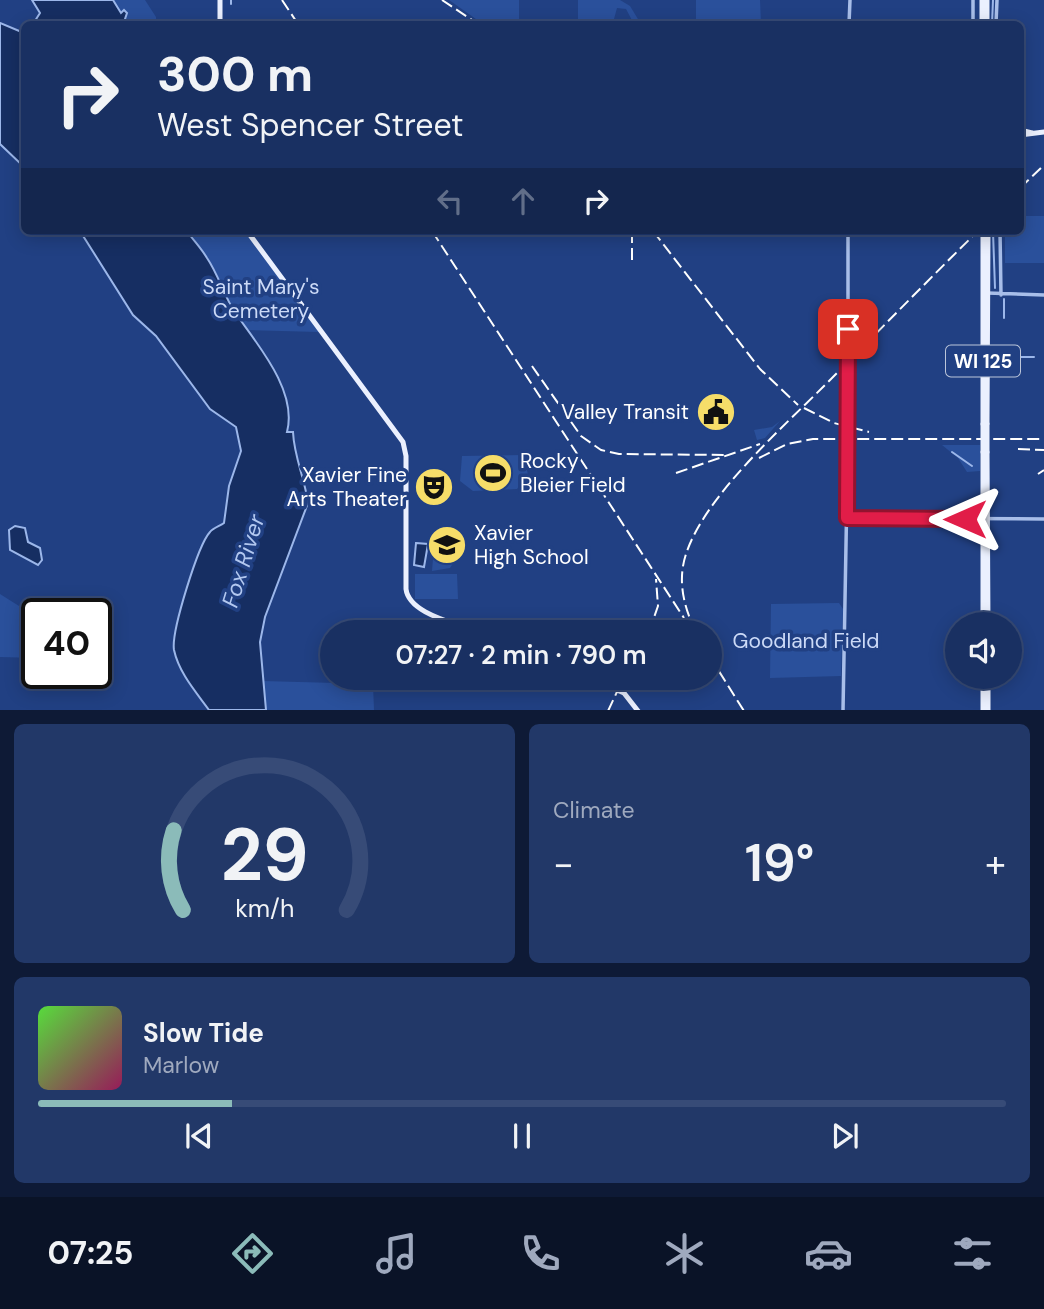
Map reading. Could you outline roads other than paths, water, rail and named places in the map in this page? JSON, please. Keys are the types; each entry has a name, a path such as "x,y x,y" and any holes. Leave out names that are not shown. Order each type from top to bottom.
{"main road":[{"path":"220,0 220,21"},
{"path":"985,0 985,21"},
{"path":"1024,132 1044,132"},
{"path":"250,235 398,433 406,453 408,597 419,608 448,620"},
{"name":"WI 125","path":"985,235 985,612"},
{"name":"WI 125","path":"985,519 988,550 986,612"},
{"path":"983,542 988,550"},
{"path":"985,689 985,710"},
{"path":"617,690 624,693 638,710"}],"street":[{"path":"849,0 849,21"},
{"path":"973,21 974,0"},
{"path":"996,21 997,0"},
{"path":"844,710 848,235"},
{"path":"1000,235 1000,295"},
{"path":"985,295 1044,295"},
{"path":"847,518 1044,519"}],"water":[{"path":"32,0 113,0 121,13 124,10 127,13 127,21 35,21 40,13"},
{"path":"0,23 21,32 21,164 0,144"},
{"name":"Fox River","path":"83,235 190,235 211,264 234,311 263,352 281,384 289,416 287,432 293,432 308,503 265,617 260,642 266,710 209,710 176,658 174,640 181,608 205,540 213,529 224,523 229,486 241,451 236,427 210,409 156,336 133,315"},
{"path":"15,526 25,528 28,542 40,548 42,560 38,565 10,550 9,530"},
{"path":"416,543 428,544 424,567 414,565"}],"waterway":[{"path":"992,21 993,0"},
{"path":"993,235 995,288"},
{"path":"1004,299 1004,318"},
{"path":"1005,357 1034,357"},
{"path":"952,452 972,466"}],"railway":[{"path":"282,0 296,21"},
{"path":"442,0 474,21"},
{"path":"1024,184 1044,165"},
{"path":"435,235 684,618"},
{"path":"632,235 632,263"},
{"path":"656,235 760,369 798,405"},
{"path":"691,620 682,584 683,564 696,532 710,509 766,443 974,235"},
{"path":"532,366 581,436 601,450 619,454 729,455"},
{"path":"804,408 834,423 869,432"},
{"path":"759,458 787,444 813,439 1044,439"},
{"path":"676,473 760,444"},
{"path":"1018,449 1044,450"},
{"path":"1038,474 1044,470"},
{"path":"653,620 658,606 656,579"},
{"path":"722,676 743,710"},
{"path":"608,710 618,690"}],"place":[{"name":"Valley Transit","path":"716,412"},
{"name":"Rocky Bleier Field","path":"493,473"},
{"name":"Xavier Fine Arts Theater","path":"434,487"},
{"name":"Xavier High School","path":"447,545"}],"park label":[{"name":"Saint Mary's Cemetery","path":"261,299"},
{"name":"Goodland Field","path":"806,641"}]}
